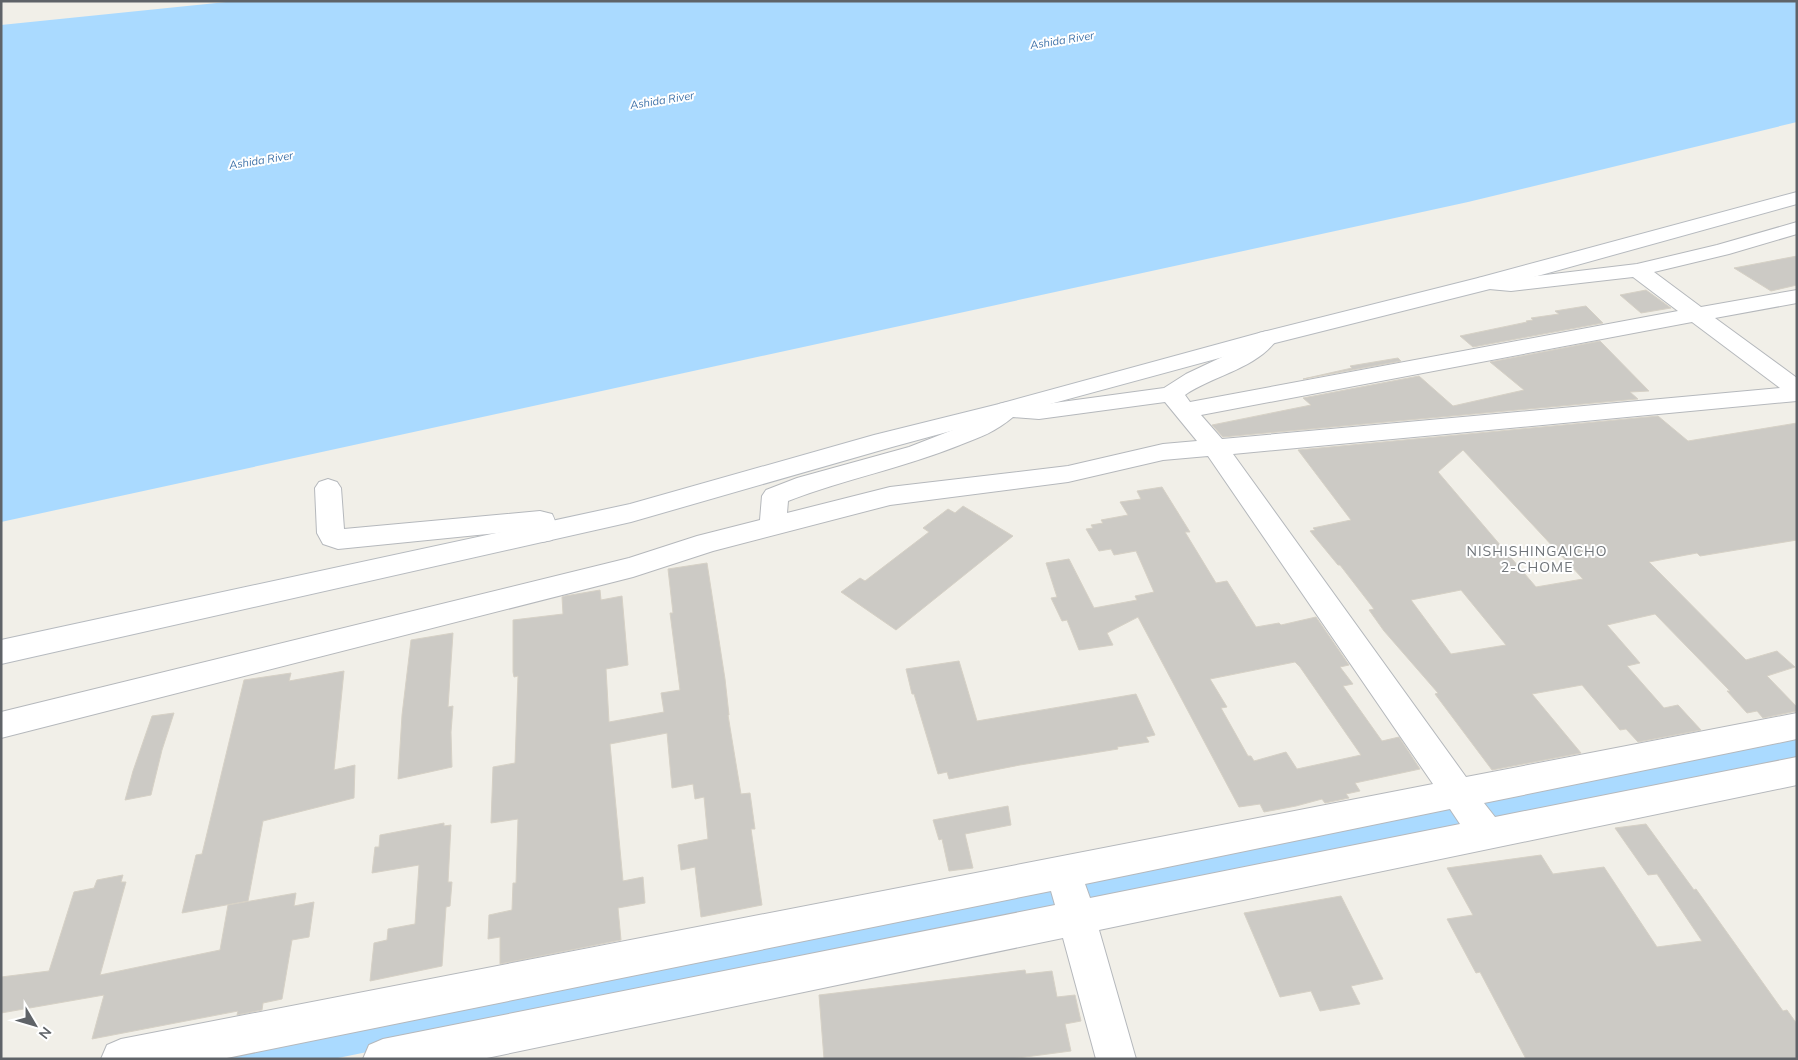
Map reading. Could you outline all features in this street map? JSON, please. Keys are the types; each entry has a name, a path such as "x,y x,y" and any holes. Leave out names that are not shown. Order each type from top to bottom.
{"street":[{"path":"1,652 631,513 882,441 1008,409 1267,338 1486,283 1797,198"},
{"path":"1486,283 1511,285 1637,270 1722,250 1797,228"},
{"path":"1637,270 1797,390"},
{"path":"775,526 773,518 775,496 806,484 918,453 990,424 1008,409 1039,412 1179,402 1697,315 1797,296"},
{"path":"1179,402 1186,383 1258,348 1267,338"},
{"path":"1,725 624,569 707,543 890,496 1068,474 1164,452 1797,394"},
{"path":"1179,402 1216,448 1472,813"},
{"path":"328,488 331,533 333,537 338,539 540,520 542,521 542,534"},
{"path":"383,1059 1070,892 1472,813 1797,726"},
{"path":"121,1059 1070,892 1472,813 1797,771"},
{"path":"1070,892 1116,1059"}],"water":[{"name":"Ashida River","path":"236,1 1797,1 1797,122 1468,202 1,522 1,25"}],"building":[{"path":"1797,256 1797,285 1771,291 1734,268"},
{"path":"1646,290 1671,308 1641,313 1620,295"},
{"path":"1586,306 1603,323 1473,347 1460,336 1527,322 1533,320 1531,318 1559,314 1555,311"},
{"path":"1600,341 1649,391 1630,392 1638,399 1223,437 1212,425 1311,405 1303,398 1419,376 1453,406 1524,390 1490,362"},
{"path":"1398,358 1401,361 1303,379 1352,368 1350,366"},
{"path":"1658,416 1688,441 1797,423 1797,540 1700,556 1697,553 1649,562 1746,660 1777,651 1795,667 1767,676 1797,707 1797,711 1763,718 1757,711 1747,713 1727,691 1730,691 1655,614 1607,625 1640,663 1627,666 1664,708 1678,705 1701,730 1638,742 1626,729 1620,730 1582,685 1532,694 1581,753 1492,770 1435,694 1438,693 1384,631 1369,610 1374,609 1340,565 1310,531 1315,530 1313,528 1351,520 1298,450","holes":["1463,450 1583,579 1536,587 1438,472","1461,590 1506,645 1451,654 1411,600"]},
{"path":"1162,487 1190,532 1185,532 1216,583 1227,581 1256,627 1279,623 1281,625 1316,617 1349,665 1340,667 1353,684 1343,686 1382,741 1399,737 1420,769 1355,783 1360,791 1346,794 1349,798 1325,803 1322,799 1264,812 1260,804 1239,807 1138,617 1107,633 1113,645 1079,650 1067,620 1062,621 1051,598 1057,597 1046,563 1069,559 1094,608 1137,600 1135,596 1154,592 1136,551 1114,555 1111,549 1099,551 1086,529 1093,528 1091,525 1103,523 1101,520 1128,515 1120,502 1141,499 1137,491","holes":["1295,662 1361,755 1297,769 1286,752 1254,761 1251,756 1248,756 1221,708 1227,707 1210,679"]},
{"path":"963,506 1013,536 896,630 841,592 860,578 865,581 929,532 923,528 948,509 955,513"},
{"path":"707,563 741,794 750,793 755,829 751,829 762,905 701,917 695,867 681,870 678,845 708,839 704,797 695,799 693,784 672,788 667,733 610,744 623,881 643,877 645,903 618,908 621,940 500,964 500,937 488,939 489,915 512,910 513,883 516,883 518,819 491,823 493,767 515,763 518,676 514,677 513,672 513,620 563,614 562,597 565,596 600,590 601,600 622,596 628,665 606,669 609,722 664,712 661,693 680,690 670,613 673,613 668,569"},
{"path":"453,633 448,707 453,706 451,732 452,767 398,779 402,715 411,640"},
{"path":"959,661 977,721 1136,694 1155,735 1146,737 1149,742 1117,747 1118,749 949,779 947,772 938,774 914,694 912,694 906,669"},
{"path":"344,671 334,770 355,765 354,798 263,821 248,901 182,913 196,855 202,854 244,680 291,673 289,681"},
{"path":"174,713 162,750 151,795 125,800 152,716"},
{"path":"1008,806 1011,825 965,834 973,868 949,871 942,839 939,840 933,820"},
{"path":"444,823 444,826 451,825 448,882 452,882 450,906 446,907 442,966 370,981 374,943 387,940 388,929 415,924 419,865 372,873 375,847 379,847 380,835"},
{"path":"1646,824 1694,890 1696,889 1783,1011 1787,1010 1797,1024 1797,1059 1526,1059 1480,972 1476,973 1447,919 1473,915 1447,868 1541,855 1553,874 1604,867 1657,947 1702,941 1657,874 1648,875 1615,828"},
{"path":"123,875 121,882 126,882 100,975 220,950 228,905 296,893 294,906 314,902 309,937 292,940 282,999 263,1003 262,1010 237,1015 238,1011 92,1039 104,995 1,1013 1,977 49,971 74,892 94,888 97,880"},
{"path":"1341,896 1383,979 1351,986 1360,1004 1320,1011 1311,991 1280,997 1244,913"},
{"path":"1025,970 1026,974 1052,971 1057,997 1075,995 1081,1021 1065,1024 1071,1051 1010,1059 824,1059 819,995"}],"waterway":[{"path":"232,1059 1797,746"}],"district":[{"name":"NISHISHINGAICHO 2-CHOME","path":"1537,560"}]}
